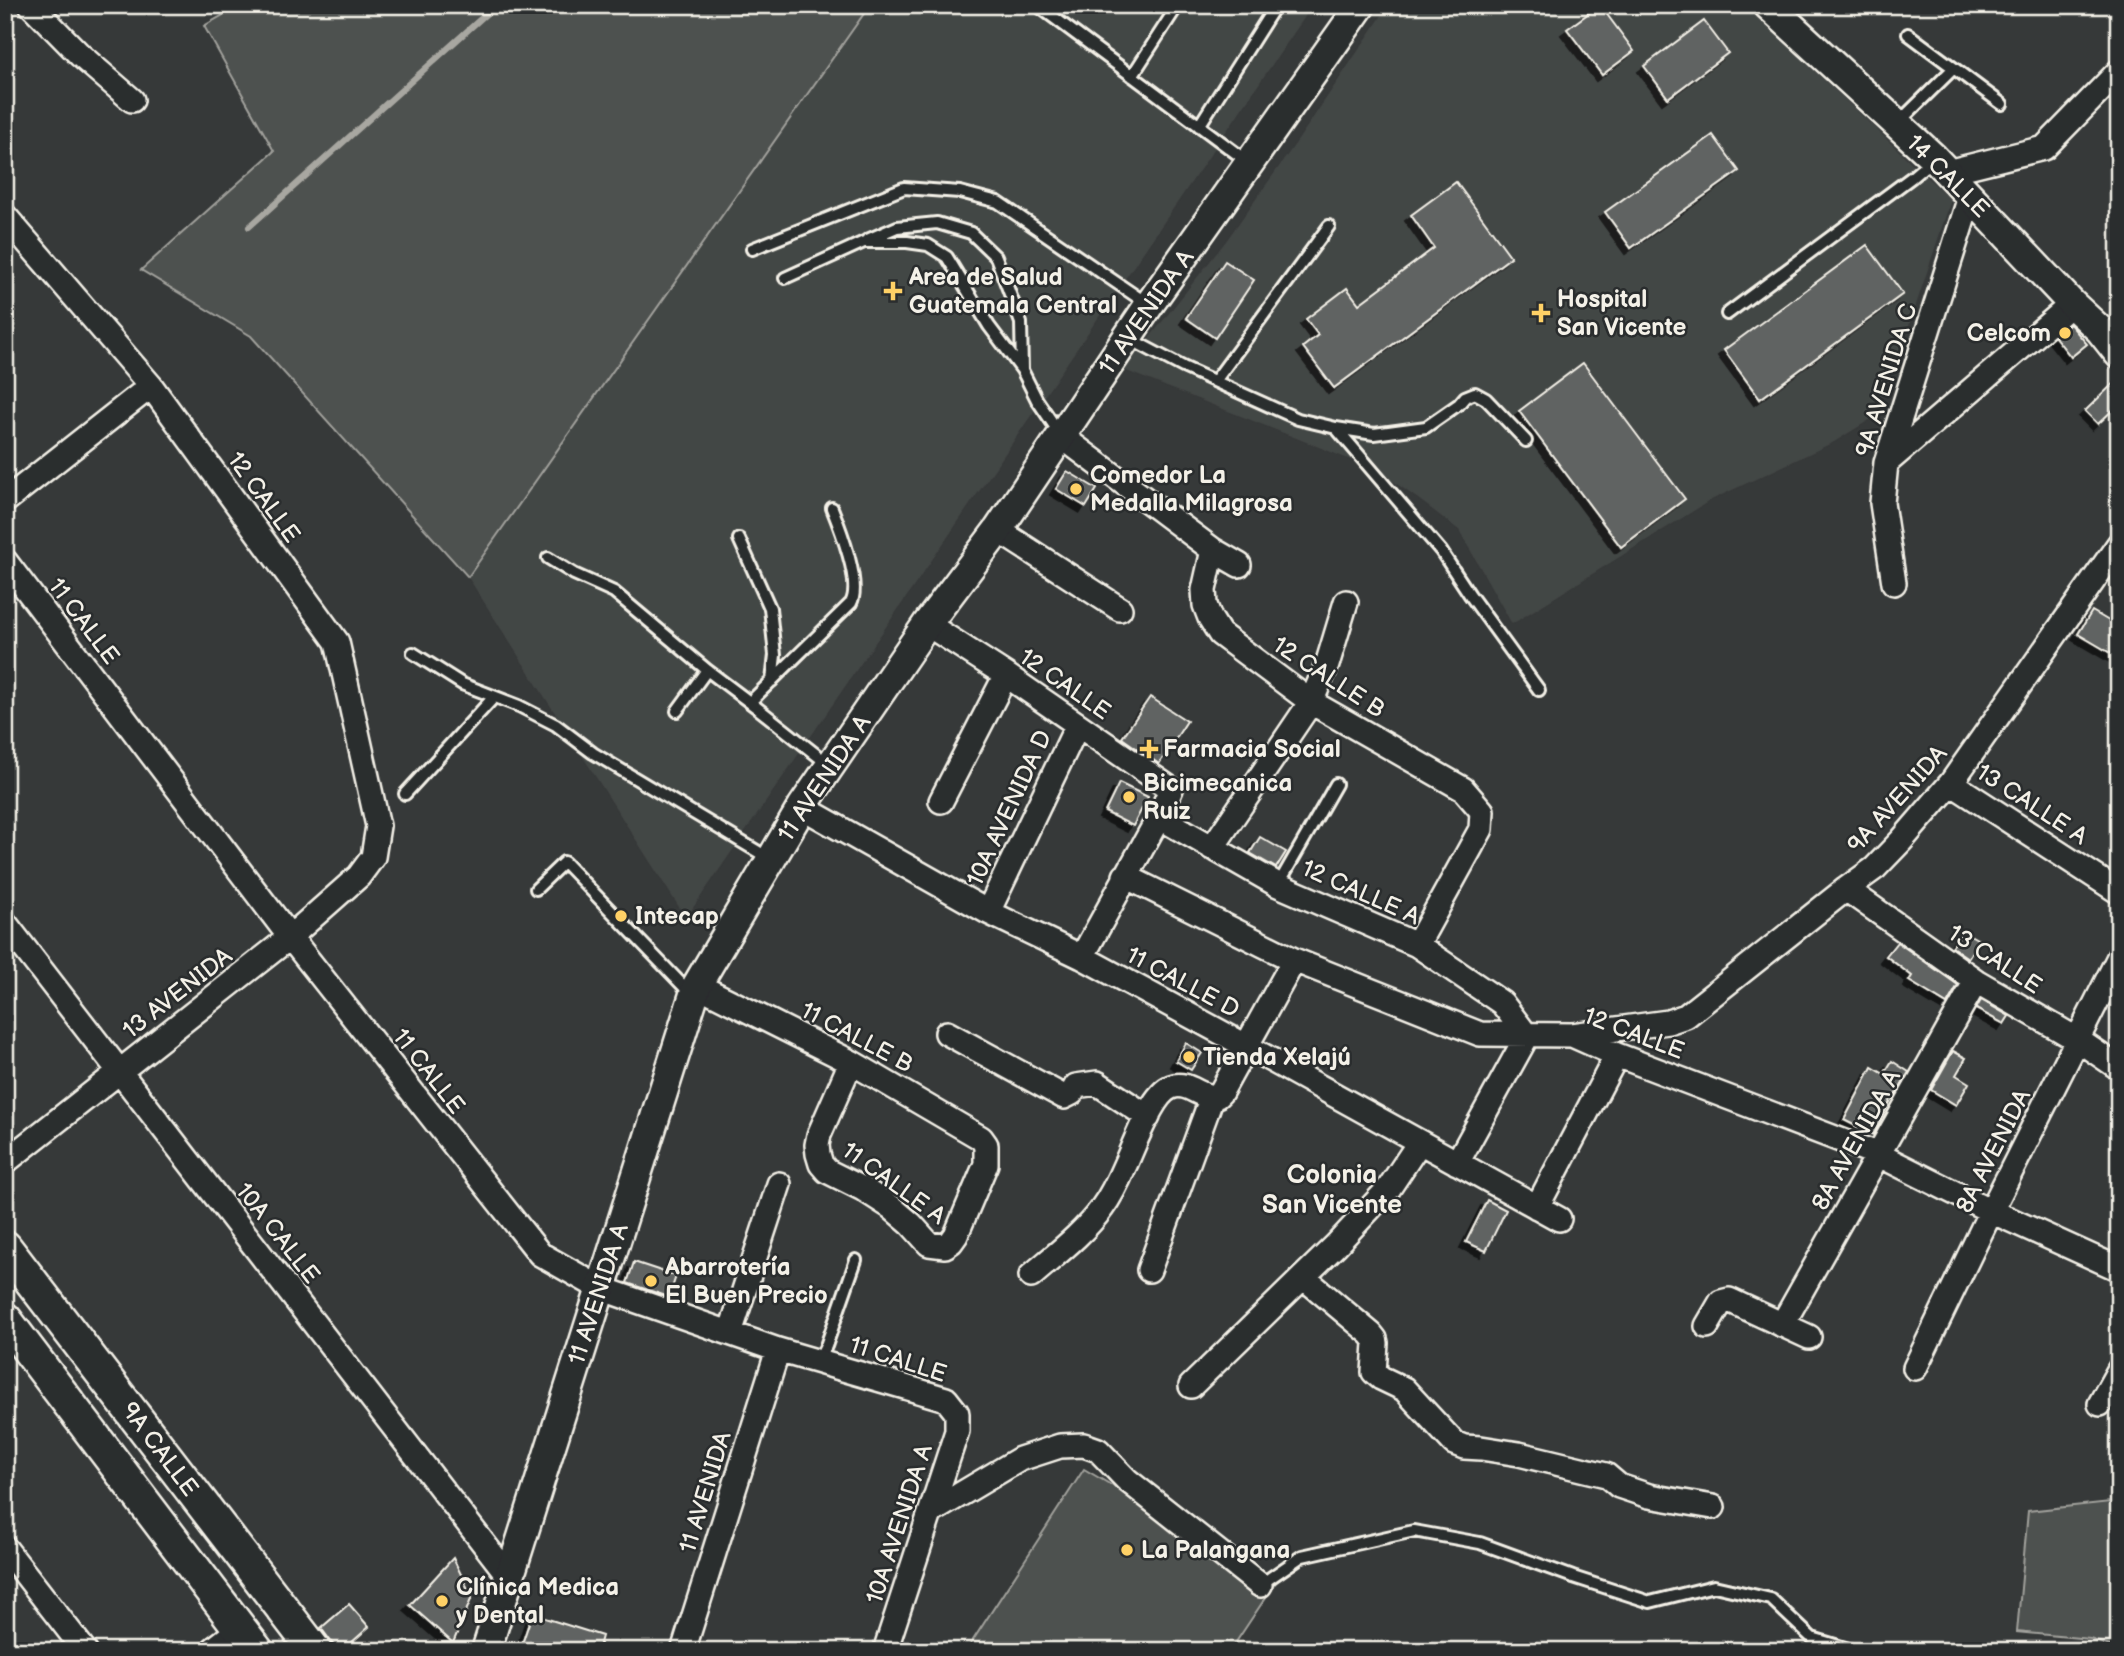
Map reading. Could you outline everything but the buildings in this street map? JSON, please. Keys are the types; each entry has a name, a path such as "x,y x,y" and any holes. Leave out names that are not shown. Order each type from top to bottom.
{"main road":[{"name":"9A CALLE","path":"5,1247 314,1651"},
{"name":"9A CALLE","path":"5,1319 249,1641"}],"street":[{"path":"31,5 80,55 132,100"},
{"name":"11 AVENIDA A","path":"486,1651 695,991 802,807 927,624 998,530 1149,305 1361,5"},
{"name":"14 CALLE","path":"1768,5 1940,165 2100,330 2119,354"},
{"path":"1940,165 2045,149 2119,71"},
{"name":"9A AVENIDA C","path":"1894,583 1882,503 1886,463 1970,197"},
{"name":"12 CALLE","path":"5,216 151,386 337,642 378,826 373,857"},
{"path":"1886,463 2072,304"},
{"path":"5,501 151,386"},
{"path":"1061,436 1213,550 1239,565"},
{"path":"998,530 1120,609"},
{"name":"9A AVENIDA","path":"1572,1035 1668,1022 1686,1016 1875,868 1951,783 2119,544"},
{"name":"12 CALLE B","path":"1213,550 1204,590 1205,606 1220,634 1311,702 1463,789 1482,811 1481,829 1416,945"},
{"name":"11 CALLE","path":"5,561 290,937 540,1254 600,1288 778,1350 946,1399 957,1413"},
{"path":"1212,848 1311,702 1346,602"},
{"name":"12 CALLE","path":"927,624 1171,789 1159,817"},
{"path":"941,801 1006,675"},
{"name":"10A AVENIDA D","path":"988,912 1077,726"},
{"name":"13 CALLE A","path":"1951,783 2119,892"},
{"name":"11 CALLE D","path":"802,807 988,912 1082,957 1559,1219"},
{"path":"1082,957 1159,817"},
{"name":"12 CALLE A","path":"1159,817 1278,885 1416,945 1502,1003 1527,1036"},
{"name":"13 AVENIDA","path":"5,1162 290,937 359,876 373,857"},
{"name":"12 CALLE","path":"1125,876 1294,960 1480,1034 1572,1035 1616,1055 1877,1154 1991,1211 2119,1269"},
{"name":"13 CALLE","path":"1846,889 1976,981 2078,1040 2119,1068"},
{"name":"10A CALLE","path":"5,923 508,1575"},
{"name":"8A AVENIDA","path":"1915,1368 2119,957"},
{"path":"1149,1270 1212,1097 1221,1092 1294,960"},
{"name":"8A AVENIDA A","path":"1782,1325 1976,981"},
{"name":"11 CALLE B","path":"695,991 851,1062 973,1132 985,1145 985,1164 956,1235 945,1246"},
{"path":"947,1033 1064,1097 1072,1093 1076,1086 1097,1083 1148,1116"},
{"path":"1457,1163 1527,1036"},
{"path":"1537,1207 1616,1055"},
{"name":"11 CALLE A","path":"851,1062 819,1135 817,1145 821,1164 827,1171 891,1207 929,1244 945,1246"},
{"path":"1031,1276 1102,1208 1160,1096 1173,1086 1189,1086 1212,1097"},
{"path":"1191,1385 1303,1278 1389,1188 1419,1143"},
{"path":"730,1333 779,1184"},
{"path":"1303,1278 1375,1339 1374,1372 1404,1390 1454,1443 1464,1447 1519,1454 1606,1475 1619,1486 1649,1496 1713,1507"},
{"path":"1707,1326 1721,1302 1729,1300 1809,1337"},
{"name":"11 AVENIDA","path":"683,1651 778,1350"},
{"path":"2100,1404 2119,1370"},
{"name":"10A AVENIDA A","path":"885,1651 957,1431 957,1413"},
{"path":"931,1513 1020,1459 1060,1446 1084,1445 1098,1450 1126,1480 1259,1585"},
{"path":"5,1548 85,1651"},
{"path":"215,1651 249,1641"}],"lane":[{"path":"1037,5 1250,163"},
{"path":"1132,76 1178,5"},
{"path":"1199,126 1272,11"},
{"path":"1908,34 2002,104"},
{"path":"1896,125 1954,68"},
{"path":"1727,314 1912,177 1940,165"},
{"path":"752,249 904,188 960,192 998,202 1149,305"},
{"path":"785,278 897,227 937,223 971,233 996,257 1021,323 1022,370"},
{"path":"1215,381 1329,226"},
{"path":"864,242 928,245 947,257 989,326 1022,370 1037,400 1061,436"},
{"path":"1128,338 1298,419 1336,429 1374,434 1426,427 1465,397 1475,393 1486,399 1526,441"},
{"path":"1336,429 1441,551 1539,690"},
{"path":"750,702 855,598 844,538 832,508"},
{"path":"739,539 770,608 775,655 772,681"},
{"path":"548,558 574,574 614,592 707,670 830,766"},
{"path":"413,653 463,684 519,706 555,725 593,753 770,859"},
{"path":"677,711 707,670"},
{"path":"405,794 494,697"},
{"path":"1278,885 1336,785"},
{"path":"536,889 564,862 695,991"},
{"path":"818,1362 856,1260"},
{"path":"1259,1585 1302,1556 1414,1531 1480,1543 1650,1602 1714,1586 1771,1599 1812,1638 1855,1651"}],"shaded area":[{"path":"241,5 870,5 468,577 251,336 141,270 274,151 204,26"},
{"name":"Area de Salud Guatemala Central","path":"870,5 1313,5 686,918 468,577"},
{"name":"Hospital San Vicente","path":"1389,5 1745,5 1951,200 1894,371 1871,419 1834,442 1711,500 1512,624 1459,530 1380,472 1124,370 1226,241"},
{"name":"La Palangana","path":"1084,1469 1276,1582 1230,1651 966,1651"},
{"path":"2119,1501 2119,1649 2090,1639 2017,1632 2028,1511"}],"waterway":[{"path":"249,227 496,5"}],"place":[{"name":"Area de Salud Guatemala Central","path":"893,291"},
{"name":"Hospital San Vicente","path":"1541,313"},
{"name":"Celcom","path":"2065,333"},
{"name":"Comedor La Medalla Milagrosa","path":"1076,489"},
{"name":"Farmacia Social","path":"1149,749"},
{"name":"Bicimecanica Ruiz","path":"1129,797"},
{"name":"Intecap","path":"621,916"},
{"name":"Tienda Xelajú","path":"1189,1057"},
{"name":"Abarrotería El Buen Precio","path":"651,1281"},
{"name":"La Palangana","path":"1127,1550"},
{"name":"Clínica Medica y Dental","path":"442,1601"}],"district":[{"name":"Colonia San Vicente","path":"1332,1189"}]}
